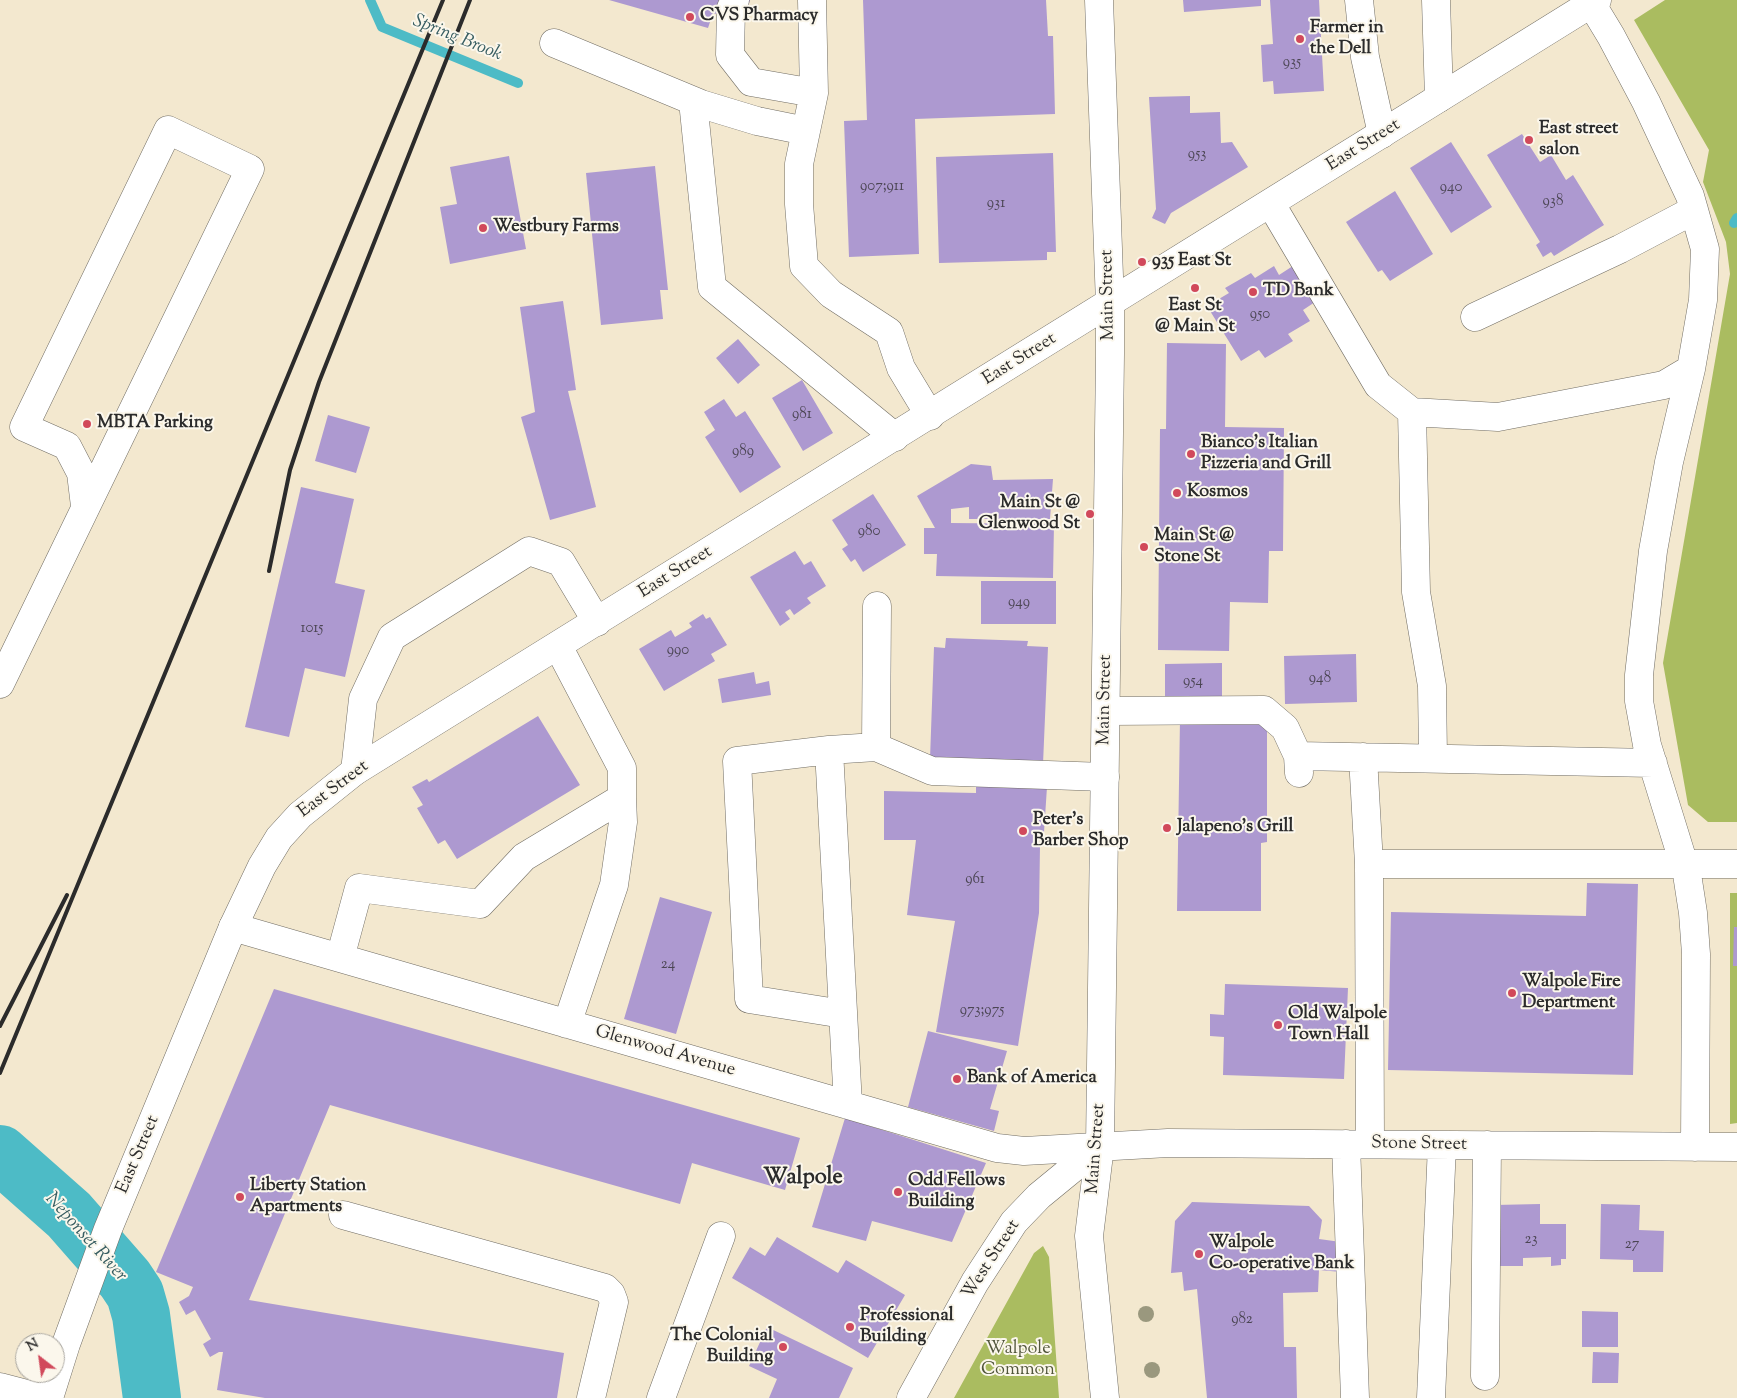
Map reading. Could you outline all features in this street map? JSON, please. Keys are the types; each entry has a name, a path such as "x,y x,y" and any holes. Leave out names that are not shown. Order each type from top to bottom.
{"main road":[{"path":"735,0 731,8 730,55 751,82 814,92"},
{"path":"812,0 814,92 800,164 799,204 804,266 831,294 889,332 901,368 930,416"},
{"name":"Main Street","path":"1099,0 1110,304 1100,1146 1089,1236 1105,1398"},
{"path":"1359,0 1365,57 1382,134"},
{"path":"1436,0 1439,98"},
{"path":"1594,2 1646,102 1690,196 1705,249 1703,300 1691,369 1669,462 1653,551 1642,642 1639,701 1652,763 1684,863 1692,904 1696,954 1695,1147"},
{"name":"East Street","path":"49,1398 108,1229 233,927 262,866 279,838 300,815 355,772 1594,2"},
{"path":"554,43 693,101 757,121 806,131"},
{"path":"693,101 712,287 894,437"},
{"path":"0,684 250,169 168,130 24,426 67,446 81,473 85,506"},
{"path":"1271,204 1378,385 1412,412 1498,416 1664,385 1691,369"},
{"path":"1475,317 1620,249 1694,210"},
{"path":"1412,412 1416,592 1432,686 1433,757"},
{"path":"355,772 363,699 392,637 529,551 561,562 597,622"},
{"path":"876,747 877,606"},
{"path":"558,646 622,768 623,822 614,885 567,1024"},
{"path":"1106,711 1264,710 1285,728 1299,765 1363,757 1652,763"},
{"path":"843,1014 749,999 738,761 829,750 876,747 932,771 1104,777"},
{"path":"829,750 848,1105"},
{"path":"1355,1398 1358,1144 1368,864 1363,757"},
{"path":"340,958 359,888 480,904 524,857 622,798"},
{"path":"1368,864 1737,864"},
{"name":"Glenwood Avenue","path":"233,927 997,1148 1024,1152 1100,1146"},
{"name":"Stone Street","path":"1100,1146 1168,1143 1737,1148"},
{"path":"1431,1398 1442,1145"},
{"path":"1485,1376 1488,1145"},
{"name":"West Street","path":"912,1398 975,1282 1014,1222 1039,1196 1100,1146"},
{"path":"343,1216 605,1288 611,1294 614,1302 591,1398"},
{"path":"661,1398 721,1236"},
{"path":"0,1387 42,1398"}],"green space":[{"path":"1665,0 1737,0 1737,822 1708,822 1688,805 1663,663 1730,274 1726,242 1703,182 1709,150 1634,20"},
{"path":"1730,893 1737,893 1737,1123 1730,1124"},
{"name":"Walpole Common","path":"1043,1246 1049,1257 1059,1398 954,1398 1034,1253"}],"building":[{"name":"CVS Pharmacy","path":"609,0 750,0 744,22 713,13 708,28"},
{"path":"863,0 1046,0 1048,36 1053,36 1055,114 915,119 919,254 849,257 844,121 867,120"},
{"path":"1183,0 1261,0 1261,6 1184,12"},
{"path":"1270,0 1319,0 1324,91 1274,94 1273,81 1263,82 1261,45 1273,44"},
{"path":"1190,96 1190,113 1220,112 1221,143 1232,142 1248,167 1171,213 1165,224 1152,218 1156,209 1149,97"},
{"path":"1522,134 1540,162 1551,155 1566,180 1573,175 1604,225 1554,256 1551,252 1543,257 1536,245 1540,242 1487,155"},
{"path":"1451,142 1492,207 1451,233 1410,168"},
{"path":"1053,153 1056,252 1047,252 1047,260 939,263 936,157"},
{"name":"Westbury Farms","path":"509,156 526,249 450,264 440,207 457,204 450,167"},
{"path":"655,166 668,290 660,290 663,319 601,325 586,173"},
{"path":"1395,191 1433,254 1390,281 1382,270 1378,272 1346,222"},
{"path":"1299,262 1321,298 1303,310 1310,321 1288,334 1293,341 1265,358 1259,350 1241,361 1207,306 1229,293 1225,288 1251,273 1255,278 1274,266 1279,275"},
{"path":"563,301 576,390 568,391 596,507 550,520 521,417 535,412 520,307"},
{"path":"738,339 760,365 738,384 716,358"},
{"path":"1167,343 1226,344 1225,427 1284,428 1283,551 1269,551 1268,603 1230,602 1229,651 1158,650 1160,429 1166,429"},
{"path":"802,380 833,433 803,451 772,398"},
{"path":"724,399 736,417 745,411 781,467 740,493 705,437 715,430 704,412"},
{"path":"328,415 370,427 356,473 315,461"},
{"path":"971,464 991,466 993,480 1053,479 1050,519 969,519 969,507 951,509 951,523 1054,524 1053,578 936,576 937,554 924,554 924,528 935,528 917,496"},
{"path":"301,487 354,499 335,583 365,590 345,677 305,668 289,737 245,727"},
{"path":"873,494 906,545 863,572 855,559 851,562 842,549 848,545 832,520"},
{"path":"795,551 804,565 811,561 826,586 807,598 811,603 794,615 790,609 785,612 790,619 780,626 750,577"},
{"path":"981,581 1056,581 1056,624 981,624"},
{"path":"703,614 706,619 710,617 727,645 711,654 715,661 664,691 639,649 671,630 675,637 692,627 689,623"},
{"path":"946,638 1028,641 1027,646 1048,647 1043,764 930,759 934,647 945,648"},
{"path":"1356,654 1357,702 1285,704 1284,656"},
{"path":"1222,663 1222,700 1165,700 1165,664"},
{"path":"754,672 756,684 769,681 771,695 722,703 718,679"},
{"path":"538,716 580,785 457,859 445,840 438,844 417,808 423,805 412,787 427,779 429,782"},
{"path":"1180,719 1267,720 1267,842 1261,843 1261,911 1177,911"},
{"path":"976,784 1047,787 1044,832 1034,832 1033,846 1040,846 1039,913 1018,1046 936,1032 955,921 907,915 916,840 884,840 884,791 976,793"},
{"name":"Walpole Fire Department","path":"1587,883 1638,884 1633,1075 1388,1070 1391,912 1586,916"},
{"path":"660,897 712,912 676,1034 624,1019"},
{"path":"1734,927 1737,927 1737,966 1733,966"},
{"name":"Old Walpole Town Hall","path":"1225,984 1348,988 1344,1079 1223,1075 1224,1037 1210,1036 1210,1014 1224,1015"},
{"name":"Liberty Station Apartments","path":"274,989 800,1138 785,1190 692,1163 680,1204 330,1105 249,1300 564,1353 557,1398 265,1398 217,1390 223,1352 210,1357 203,1344 211,1339 195,1310 186,1315 179,1302 189,1296 193,1287 156,1272"},
{"name":"Bank of America","path":"928,1031 1007,1051 990,1109 999,1111 994,1131 908,1107"},
{"name":"Odd Fellows Building","path":"845,1118 986,1163 952,1242 872,1221 866,1241 812,1227"},
{"path":"1192,1202 1309,1206 1322,1220 1319,1239 1341,1242 1341,1272 1319,1270 1318,1292 1283,1293 1284,1347 1296,1347 1297,1398 1207,1398 1197,1289 1184,1291 1182,1272 1171,1273 1175,1221"},
{"path":"1540,1204 1540,1224 1566,1224 1566,1259 1561,1259 1561,1265 1551,1266 1551,1257 1523,1258 1523,1266 1500,1266 1500,1256 1495,1256 1495,1205"},
{"path":"1601,1204 1640,1205 1639,1230 1664,1231 1663,1272 1633,1272 1633,1260 1600,1259"},
{"name":"Professional Building","path":"777,1237 838,1273 846,1260 905,1295 868,1358 732,1278 750,1247 765,1256"},
{"path":"1582,1311 1618,1312 1618,1347 1582,1347"},
{"name":"The Colonial Building","path":"767,1327 853,1368 839,1398 769,1398 777,1379 749,1366"},
{"path":"1593,1352 1619,1353 1618,1383 1592,1383"}],"waterway":[{"name":"Spring Brook","path":"370,0 382,27 518,83"},
{"name":"Spring Brook","path":"1734,223 1737,218"},
{"name":"Neponset River","path":"0,1154 69,1215 125,1279 135,1294 141,1315 152,1398"}],"railway":[{"path":"0,1073 443,0"},
{"path":"269,571 290,470 319,382 470,0"},
{"path":"0,1026 67,895"}],"place":[{"name":"CVS Pharmacy","path":"690,17"},
{"name":"Farmer in the Dell","path":"1300,39"},
{"name":"East street salon","path":"1529,140"},
{"name":"Westbury Farms","path":"483,228"},
{"name":"935 East St","path":"1142,262"},
{"name":"East St @ Main St","path":"1195,288"},
{"name":"TD Bank","path":"1253,292"},
{"name":"MBTA Parking","path":"87,424"},
{"name":"Bianco's Italian Pizzeria and Grill","path":"1191,454"},
{"name":"Kosmos","path":"1177,493"},
{"name":"Main St @ Glenwood St","path":"1090,514"},
{"name":"Main St @ Stone St","path":"1144,547"},
{"name":"Jalapeno's Grill","path":"1167,828"},
{"name":"Peter's Barber Shop","path":"1023,831"},
{"name":"Walpole Fire Department","path":"1512,993"},
{"name":"Old Walpole Town Hall","path":"1278,1025"},
{"name":"Bank of America","path":"957,1079"},
{"name":"Odd Fellows Building","path":"898,1192"},
{"name":"Liberty Station Apartments","path":"240,1197"},
{"name":"Walpole Co-operative Bank","path":"1199,1254"},
{"name":"Professional Building","path":"850,1327"},
{"name":"The Colonial Building","path":"783,1347"}],"district":[{"name":"Walpole","path":"803,1179"}]}
